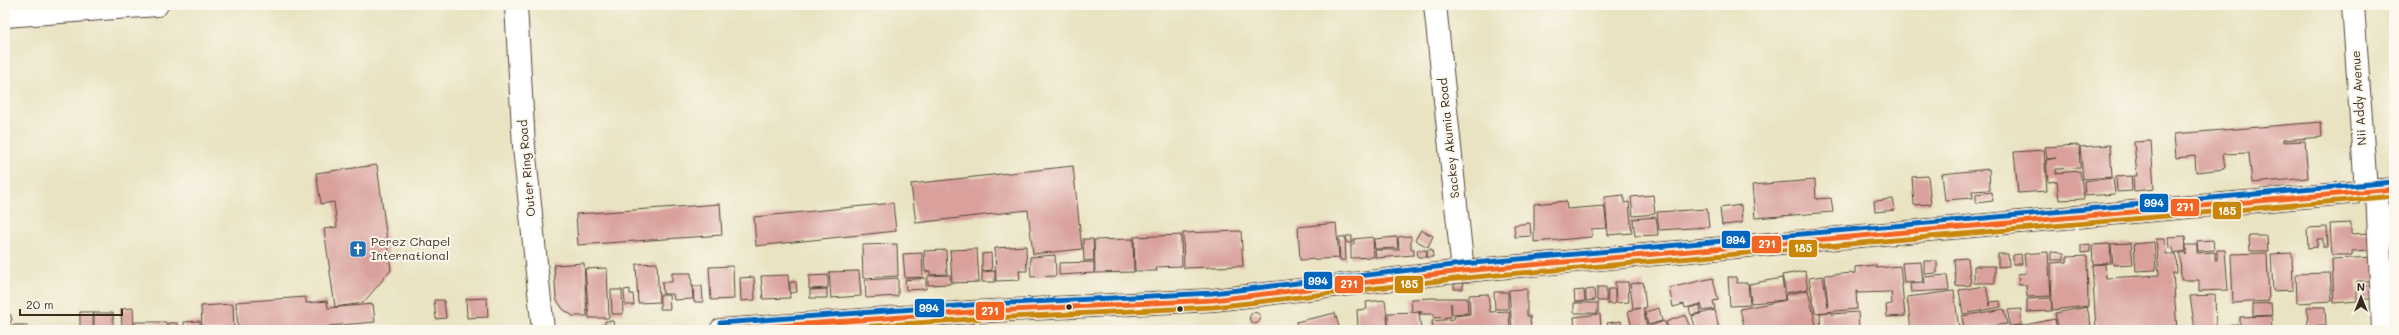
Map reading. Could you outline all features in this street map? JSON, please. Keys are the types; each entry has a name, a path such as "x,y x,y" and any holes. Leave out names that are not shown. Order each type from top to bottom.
{"street":[{"path":"5,16 156,5"},
{"name":"Outer Ring Road","path":"516,5 524,148 543,330"},
{"name":"Sackey Akumia Road","path":"1435,5 1463,271"},
{"name":"Nii Addy Avenue","path":"2353,5 2379,190 2383,330"},
{"path":"721,330 972,321 1212,300 1463,271 2379,190"}],"building":[{"path":"2321,122 2322,137 2283,140 2283,142 2305,141 2308,178 2252,183 2249,153 2223,154 2225,169 2196,172 2195,156 2176,158 2174,134"},
{"path":"2151,141 2154,189 2134,191 2133,176 2137,176 2134,142"},
{"path":"2079,145 2080,168 2056,169 2056,173 2080,171 2084,199 2059,200 2057,181 2048,182 2046,160 2056,158 2047,159 2045,147"},
{"path":"2110,145 2112,177 2083,179 2080,147"},
{"path":"2044,150 2047,191 2018,193 2014,152"},
{"name":"Perez Chapel International","path":"377,165 391,270 363,303 335,307 324,229 337,227 334,202 321,204 316,173"},
{"path":"1073,166 1082,249 1033,254 1028,210 916,223 911,184"},
{"path":"1989,169 1990,190 1972,191 1973,198 1945,200 1942,174"},
{"path":"1928,176 1931,204 1914,205 1912,177"},
{"path":"2131,176 2132,191 2117,192 2116,177"},
{"path":"2113,178 2115,194 2085,196 2084,181"},
{"path":"1815,180 1816,199 1831,198 1833,212 1755,218 1752,185"},
{"path":"1992,192 1993,201 1976,203 1976,194"},
{"path":"1624,195 1624,203 1629,202 1632,233 1608,235 1605,197"},
{"path":"1653,195 1655,214 1633,216 1631,197"},
{"path":"1893,199 1895,210 1875,212 1874,201"},
{"path":"1566,201 1567,209 1604,206 1607,228 1591,229 1592,237 1534,242 1534,204"},
{"path":"893,203 896,231 756,246 754,217"},
{"path":"720,204 722,235 578,245 576,214"},
{"path":"1741,205 1742,223 1722,225 1720,208"},
{"path":"1707,209 1709,227 1659,230 1657,212"},
{"path":"1656,217 1658,235 1635,236 1633,219"},
{"path":"2394,217 2394,270 2384,271 2382,218"},
{"path":"1336,223 1339,258 1300,260 1298,227"},
{"path":"1530,223 1531,236 1515,237 1514,225"},
{"path":"2351,223 2351,234 2370,233 2370,250 2352,251 2352,255 2332,255 2330,224"},
{"path":"2327,227 2328,247 2323,247 2323,239 2317,239 2317,247 2308,248 2307,228"},
{"path":"1421,230 1433,236 1428,247 1415,240"},
{"path":"1241,231 1243,266 1184,268 1183,233"},
{"path":"1181,235 1182,266 1156,267 1157,271 1135,271 1134,237"},
{"path":"1346,236 1352,236 1352,243 1347,243"},
{"path":"1411,236 1411,249 1414,249 1414,255 1376,258 1375,250 1399,250 1398,237"},
{"path":"2185,236 2186,251 2174,253 2173,247 2169,248 2168,237"},
{"path":"2249,236 2267,236 2268,251 2250,251"},
{"path":"1339,237 1345,237 1346,260 1340,260"},
{"path":"1373,237 1374,257 1351,258 1351,245 1354,244 1354,239"},
{"path":"1397,237 1398,248 1375,249 1374,239"},
{"path":"1083,239 1093,239 1094,260 1084,261"},
{"path":"1133,239 1134,272 1095,273 1094,240"},
{"path":"2156,239 2165,239 2166,254 2176,254 2177,273 2173,273 2177,330 2096,330 2092,265 2105,264 2106,278 2159,275"},
{"path":"2213,240 2214,250 2198,251 2197,241"},
{"path":"2154,242 2156,270 2136,271 2134,244"},
{"path":"2131,243 2133,264 2113,265 2111,244"},
{"path":"897,244 898,276 863,278 862,245"},
{"path":"2090,244 2090,252 2081,253 2081,245"},
{"path":"2110,244 2111,263 2093,264 2092,245"},
{"path":"2186,245 2197,245 2197,253 2215,252 2215,260 2217,260 2217,250 2225,250 2228,290 2199,291 2199,280 2181,280 2180,253 2186,253"},
{"path":"1026,246 1027,271 1019,271 1020,280 996,281 995,248"},
{"path":"977,249 979,282 952,283 950,250"},
{"path":"1432,249 1433,257 1427,257 1427,250"},
{"path":"946,250 947,274 930,275 930,271 925,272 924,251"},
{"path":"1417,250 1426,250 1427,257 1418,257"},
{"path":"2048,252 2051,296 2027,297 2026,285 2019,285 2018,274 2026,273 2024,254"},
{"path":"2051,252 2064,253 2064,260 2051,260"},
{"path":"922,253 923,277 905,278 903,254"},
{"path":"991,253 992,270 982,271 982,254"},
{"path":"2267,253 2269,301 2233,303 2231,254"},
{"path":"2292,253 2293,290 2273,291 2271,254"},
{"path":"1998,254 2008,254 2009,266 1998,267"},
{"path":"2021,254 2022,264 2013,264 2013,255"},
{"path":"1055,255 1056,276 1031,277 1030,257"},
{"path":"2087,256 2088,306 2052,310 2051,263 2067,262 2067,257"},
{"path":"2375,257 2376,281 2357,281 2357,301 2334,303 2332,259"},
{"path":"1968,258 1971,285 1956,286 1954,259"},
{"path":"1924,261 1937,261 1937,273 1924,274"},
{"path":"1094,262 1094,273 1059,275 1059,263"},
{"path":"1921,262 1923,282 1904,283 1902,263"},
{"path":"584,263 587,316 573,316 563,309 556,299 554,265"},
{"path":"657,263 659,302 638,303 636,264"},
{"path":"1876,265 1876,268 1900,266 1905,316 1887,317 1886,305 1892,304 1891,292 1857,293 1856,291 1857,309 1815,313 1809,278 1823,276 1828,307 1825,275 1855,273 1855,267"},
{"path":"733,266 734,299 711,300 709,267"},
{"path":"1974,266 1995,266 1995,283 1974,283"},
{"path":"607,268 609,318 589,318 585,269"},
{"path":"859,271 861,296 831,298 829,272"},
{"path":"995,271 995,282 982,282 982,272"},
{"path":"1805,271 1808,289 1786,293 1782,275"},
{"path":"672,273 691,273 693,299 674,300 673,294 663,294 662,282 672,282"},
{"path":"2330,273 2332,301 2297,303 2296,274"},
{"path":"2394,274 2394,319 2387,319 2386,275"},
{"path":"788,275 790,298 763,299 761,276"},
{"path":"828,275 828,288 809,289 809,276"},
{"path":"950,275 950,284 928,285 928,276"},
{"path":"1947,275 1949,290 1911,292 1910,284 1925,283 1924,277"},
{"path":"754,277 755,300 741,301 740,278"},
{"path":"1728,277 1736,277 1737,283 1748,283 1750,305 1730,306"},
{"path":"898,278 898,296 866,298 865,280"},
{"path":"926,278 926,289 906,290 905,280"},
{"path":"1713,278 1718,300 1713,301 1715,309 1703,311 1701,304 1685,308 1684,304 1673,307 1669,288"},
{"path":"1782,278 1785,300 1751,303 1749,284"},
{"path":"790,282 796,282 797,292 790,293"},
{"path":"1615,282 1628,282 1629,302 1616,303"},
{"path":"1643,282 1646,308 1643,308 1647,326 1632,329 1628,311 1640,308 1633,309 1630,284"},
{"path":"1463,283 1463,289 1454,289 1454,284"},
{"path":"2373,285 2373,299 2363,299 2362,286"},
{"path":"693,286 702,286 703,302 694,302"},
{"path":"1986,286 1990,306 1990,302 2000,301 2001,307 1963,314 1959,290"},
{"path":"1597,287 1606,287 1606,301 1597,301"},
{"path":"630,289 630,294 633,294 634,305 625,305 624,290"},
{"path":"827,289 827,298 810,298 810,290"},
{"path":"1527,289 1527,316 1530,316 1531,330 1512,330 1509,290"},
{"path":"1594,289 1595,300 1586,301 1586,290"},
{"path":"1608,289 1615,289 1615,304 1607,304"},
{"path":"611,290 622,290 623,314 612,314"},
{"path":"1584,290 1585,301 1575,302 1574,291"},
{"path":"1808,290 1817,330 1745,330 1740,309 1786,300 1785,295"},
{"path":"1954,291 1959,330 1911,330 1907,297"},
{"path":"1494,292 1508,292 1508,309 1495,309"},
{"path":"1488,294 1490,312 1509,311 1510,330 1433,330 1432,321 1454,319 1454,316 1470,314 1469,295"},
{"path":"660,295 669,295 670,309 660,309"},
{"path":"2215,295 2216,330 2195,330 2190,296"},
{"path":"306,297 306,303 327,301 328,308 373,304 375,322 329,326 330,328 309,330 238,330 236,302"},
{"path":"487,298 488,317 467,318 466,299"},
{"path":"1467,298 1468,313 1452,314 1451,303 1451,317 1434,318 1434,314 1420,314 1419,312 1412,312 1411,299"},
{"path":"2051,298 2052,311 2027,312 2027,299"},
{"path":"434,300 444,300 446,318 436,319"},
{"path":"1385,300 1388,326 1358,327 1357,310 1367,309 1366,302"},
{"path":"1574,303 1598,303 1598,313 1574,313"},
{"path":"2271,303 2272,315 2253,316 2253,304"},
{"path":"233,304 234,330 202,330 201,306"},
{"path":"1700,305 1701,313 1691,315 1689,308"},
{"path":"2087,307 2092,330 2059,330 2055,313"},
{"path":"2307,307 2325,307 2326,326 2308,327"},
{"path":"133,308 134,330 125,330 122,328 121,309"},
{"path":"1659,308 1662,321 1648,325 1645,312"},
{"path":"2004,309 2007,324 1964,329 1962,316"},
{"path":"2021,309 2021,325 2009,326 2008,310"},
{"path":"1715,310 1719,330 1696,330 1692,316"},
{"path":"80,312 93,312 93,330 80,330"},
{"path":"1419,312 1421,330 1388,330 1388,313"},
{"path":"1831,312 1831,314 1858,312 1859,328 1821,330 1820,313"},
{"path":"94,313 113,313 113,330 94,330"},
{"path":"1253,313 1257,313 1259,314 1259,322 1253,323 1250,320 1250,316"},
{"path":"1335,313 1340,330 1299,330 1296,322"},
{"path":"5,314 10,314 12,319 10,323 5,323"},
{"path":"1600,314 1601,330 1575,330 1574,317"},
{"path":"1685,315 1691,330 1669,330 1666,322"},
{"path":"2271,316 2272,330 2240,330 2240,317"},
{"path":"2055,319 2057,330 2005,330 2005,329"},
{"path":"200,321 200,330 184,330 184,322"},
{"path":"605,321 613,321 614,327 605,327"},
{"path":"1621,321 1623,330 1609,330 1607,323"},
{"path":"1664,321 1668,330 1639,330"},
{"path":"135,322 166,322 167,330 135,330"},
{"path":"168,323 177,323 177,330 168,330"},
{"path":"11,325 27,325 27,330 12,330"},
{"path":"2238,325 2238,330 2217,330 2217,326"},
{"path":"1983,326 1983,329 1994,327 1995,330 1968,330"},
{"path":"1141,327 1141,330 1121,330 1121,329"},
{"path":"1386,327 1386,330 1362,330 1362,329"}],"transit line":[{"name":"994","path":"720,323 970,305 1212,293 1462,264 2393,182"},
{"name":"271","path":"721,330 971,312 1213,300 1463,271 2394,189"},
{"name":"185","path":"818,330 971,319 1214,307 1464,278 2394,196"}],"place":[{"name":"Perez Chapel International","path":"358,249"}]}
